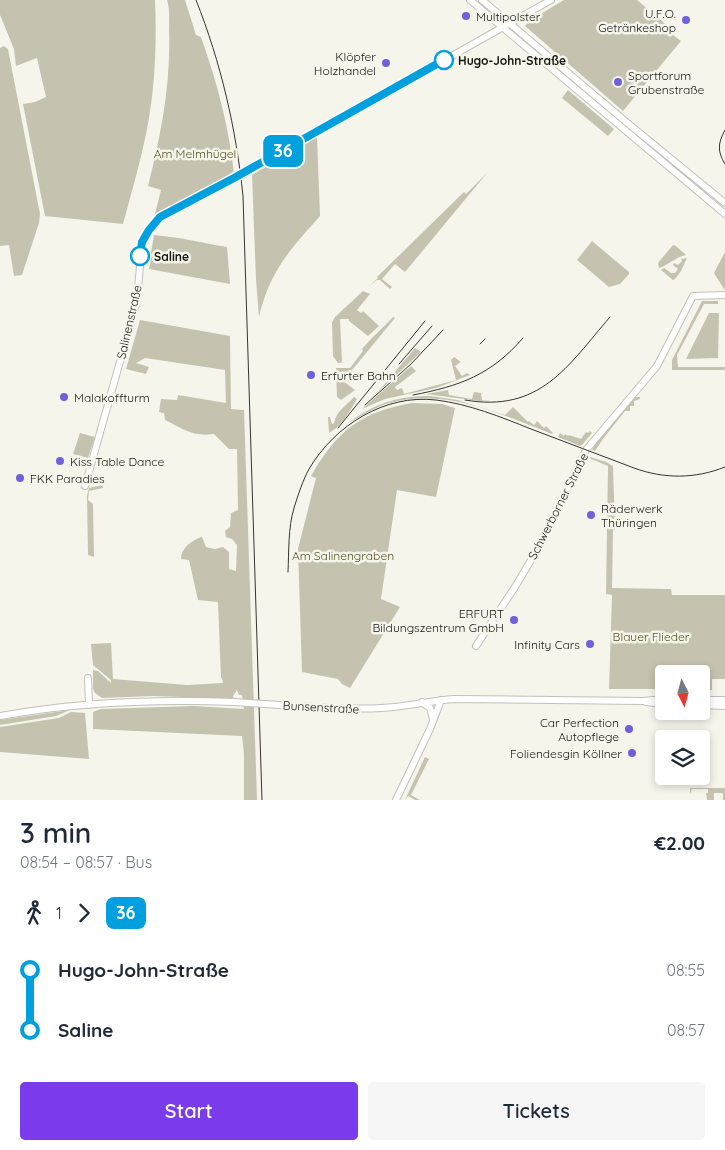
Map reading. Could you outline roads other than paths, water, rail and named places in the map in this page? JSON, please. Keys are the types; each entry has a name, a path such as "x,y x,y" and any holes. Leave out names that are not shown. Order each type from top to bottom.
{"main road":[{"path":"470,0 725,214"},
{"path":"482,0 725,203"},
{"name":"Salinenstraße","path":"85,486 137,301 142,242 160,217 234,178 551,0"},
{"name":"Schwerborner Straße","path":"476,646 537,550 586,450 657,366 693,296 725,295"},
{"path":"88,678 89,705"},
{"name":"Bunsenstraße","path":"0,716 89,705 158,700 386,708 441,700 655,700"},
{"path":"396,800 441,700"},
{"path":"710,700 725,700"},
{"name":"Bunsenstraße","path":"643,701 655,704"},
{"path":"422,702 431,711 433,720"},
{"path":"710,705 725,706"}],"tram line":[{"path":"725,130 719,147 725,164"}],"railway":[{"path":"196,0 213,48 232,121 243,196 262,800"},
{"path":"465,400 491,402 513,400 532,393 550,382 565,369 610,317"},
{"path":"338,428 425,321"},
{"path":"399,364 432,326"},
{"path":"365,405 411,364 443,330"},
{"path":"413,395 446,388 474,377 499,361 523,338"},
{"path":"480,344 485,339"},
{"path":"288,572 292,516 309,469 320,453 347,426 363,416 398,402 417,399 436,400 473,408 645,472 680,476 702,474 725,467"}],"place":[{"name":"Multipolster","path":"466,16"},
{"name":"U.F.O. Getränkeshop","path":"686,20"},
{"name":"Hugo-John-Straße","path":"444,60"},
{"name":"Klöpfer Holzhandel","path":"386,63"},
{"name":"Sportforum Grubenstraße","path":"618,82"},
{"name":"Saline","path":"140,256"},
{"name":"Erfurter Bahn","path":"311,375"},
{"name":"Malakoffturm","path":"64,397"},
{"name":"Kiss Table Dance","path":"60,461"},
{"name":"FKK Paradies","path":"20,478"},
{"name":"Räderwerk Thüringen","path":"591,515"},
{"name":"ERFURT Bildungszentrum GmbH","path":"514,620"},
{"name":"Infinity Cars","path":"590,644"},
{"name":"Car Perfection Autopflege","path":"629,729"},
{"name":"Foliendesgin Köllner","path":"632,753"}],"park label":[{"name":"Am Melmhügel","path":"195,153"},
{"name":"Am Salinengraben","path":"343,555"},
{"name":"Blauer Flieder","path":"651,636"}]}
